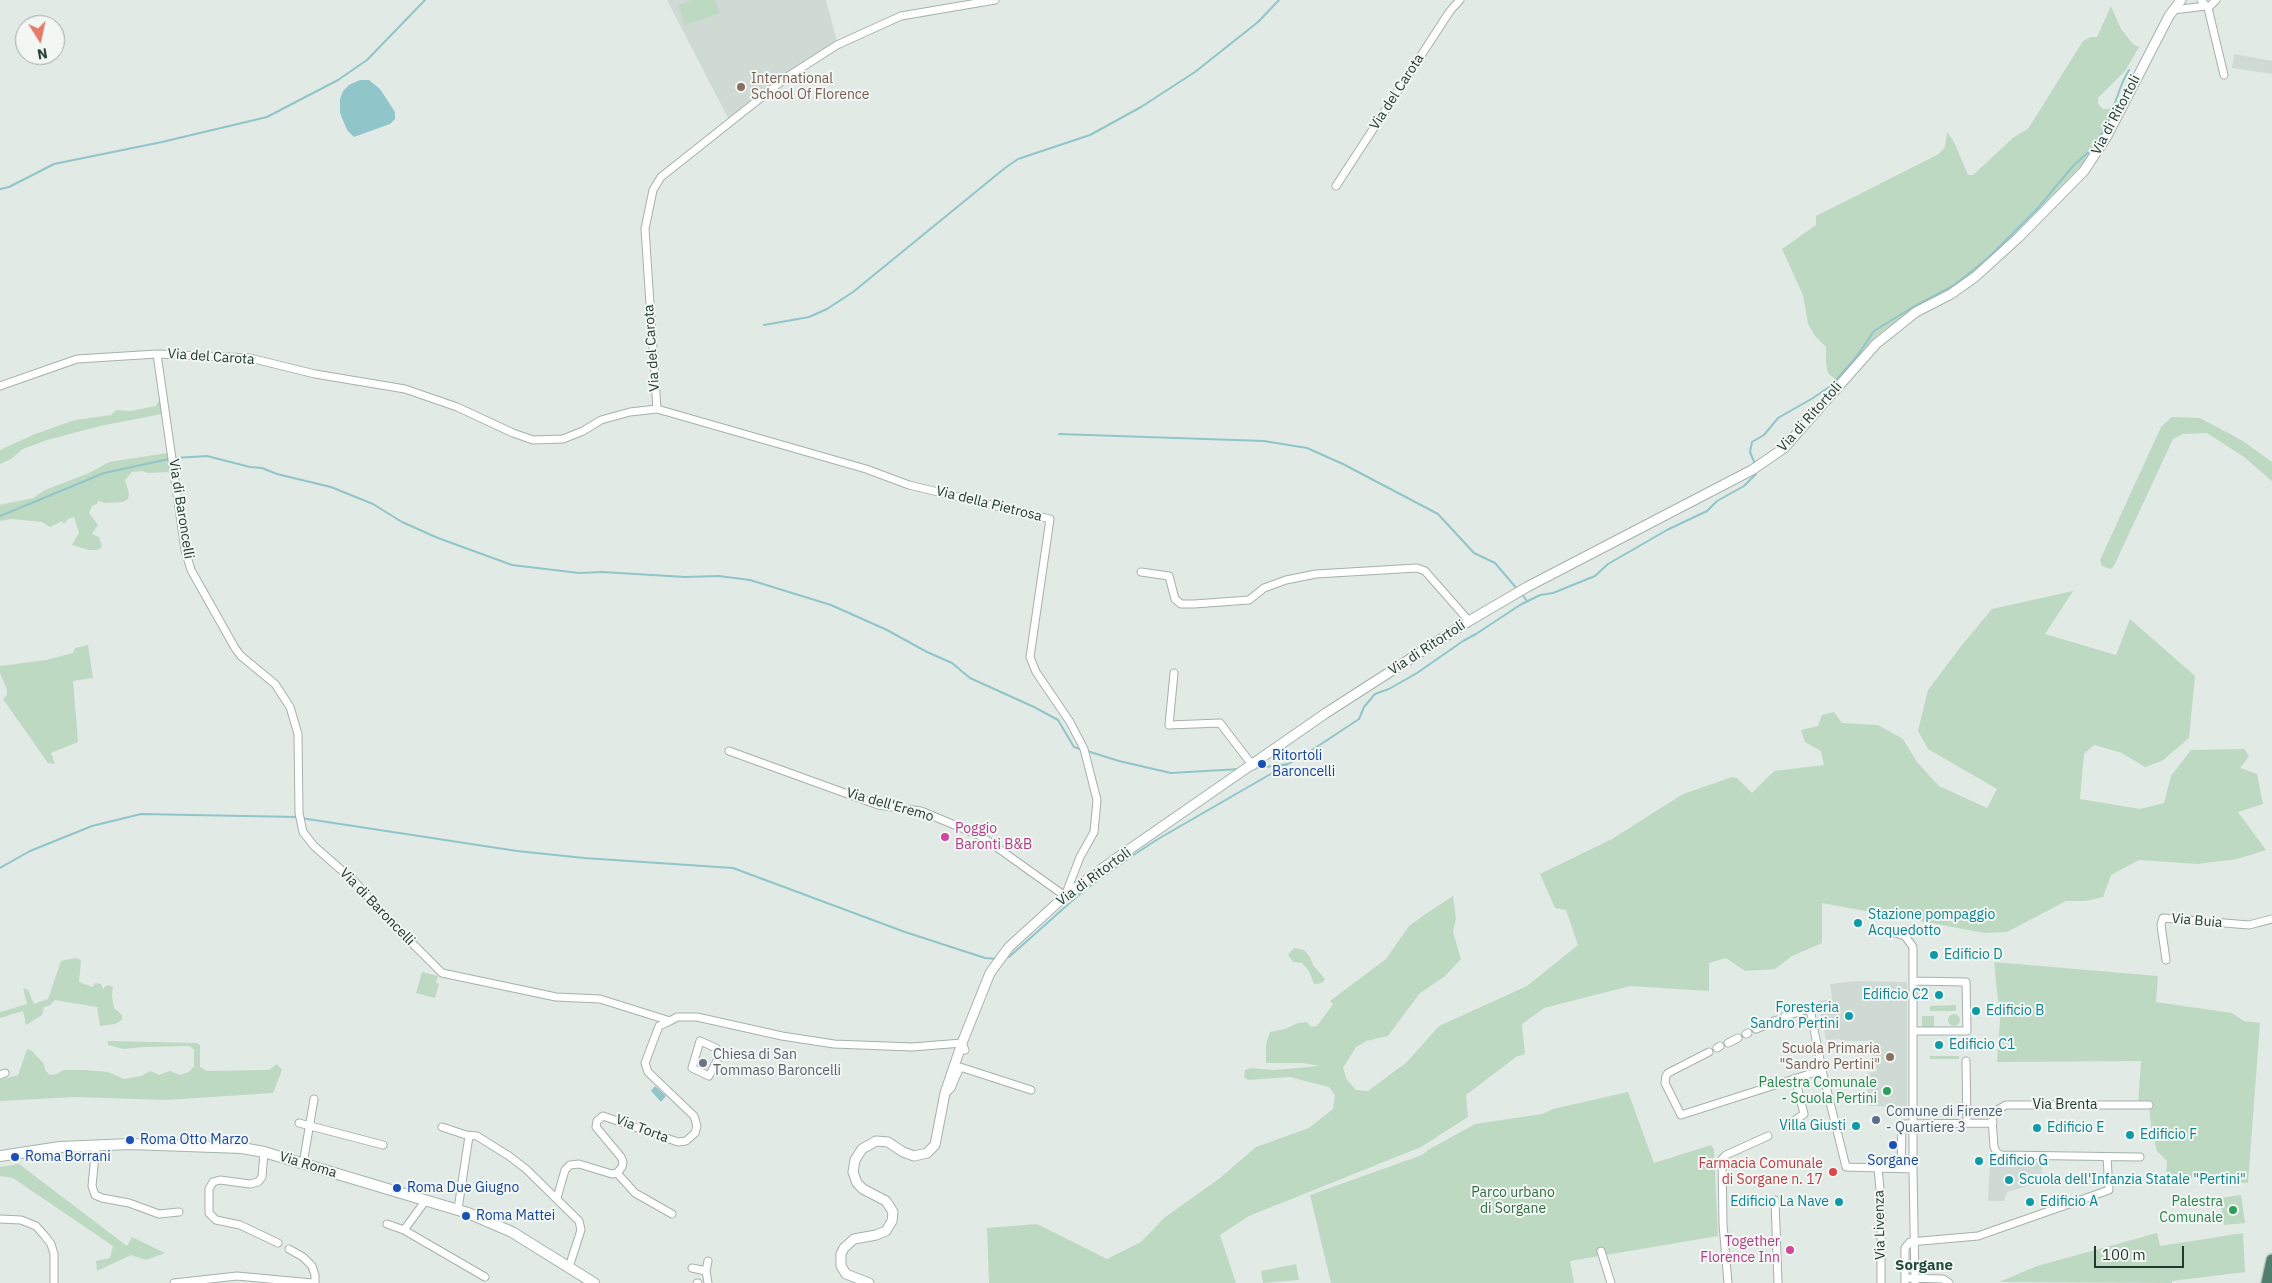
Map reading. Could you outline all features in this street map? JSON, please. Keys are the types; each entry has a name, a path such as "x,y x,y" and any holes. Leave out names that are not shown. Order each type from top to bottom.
{"highway":[{"path":"2267,1283 2272,1260"}],"main road":[{"name":"Via Roma","path":"0,1156 60,1147 151,1144 242,1148 264,1152 458,1209 512,1232 594,1283"}],"street":[{"name":"Via del Carota","path":"0,386 77,359 157,354 250,358 315,374 406,389 457,407 488,423 533,440 563,439 583,431 601,420 630,412 657,409 645,229 653,190 661,177 787,77 837,45 901,16 995,0"},
{"name":"Via del Carota","path":"1336,186 1450,11 1460,0"},
{"name":"Via di Ritortoli","path":"869,1283 846,1274 841,1266 841,1254 844,1248 854,1239 886,1231 892,1221 893,1212 886,1201 863,1189 857,1183 853,1172 855,1160 862,1149 876,1141 888,1142 903,1152 914,1156 931,1150 938,1137 940,1112 945,1093 964,1040 990,973 1009,947 1065,896 1326,713 1469,621 1527,587 1755,468 1784,448 1876,344 1916,312 1951,294 1975,277 2018,238 2084,171 2108,136 2173,10 2180,0"},
{"path":"2173,10 2216,0"},
{"path":"2205,4 2224,75"},
{"name":"Via di Baroncelli","path":"157,354 186,550 191,570 235,648 241,656 275,684 290,706 298,734 299,813 303,832 314,846 356,883 386,917 442,973 556,997 600,999 670,1020 677,1017 697,1017 782,1036 834,1044 912,1047 964,1040"},
{"name":"Via della Pietrosa","path":"657,409 866,468 909,485 1050,520 1030,657 1036,672 1070,722 1084,749 1097,800 1094,832 1080,856 1065,896"},
{"path":"1141,572 1169,576 1174,599 1180,604 1194,604 1249,600 1264,588 1286,580 1316,574 1417,568 1425,571 1469,621"},
{"path":"1174,673 1169,725 1220,723 1253,766"},
{"name":"Via dell'Eremo","path":"729,751 878,805 921,812 981,836 1065,896"},
{"name":"Via Buia","path":"2166,960 2161,925 2163,918 2249,925 2272,919"},
{"path":"1889,931 1905,936 1913,947 1912,1031 1915,1281"},
{"path":"1912,1031 1967,1031 1966,982 1913,981"},
{"path":"1785,1016 1810,1009 1822,1070 1846,1167 1913,1169"},
{"name":"Via Torta","path":"617,1173 623,1165 622,1158 596,1127 597,1121 603,1116 680,1142 690,1139 696,1129 694,1116 648,1072 645,1063 659,1026 670,1020"},
{"path":"1756,1029 1766,1025"},
{"path":"1728,1043 1738,1038"},
{"path":"700,1040 716,1048 720,1055 709,1076 692,1068 700,1040"},
{"path":"1709,1052 1668,1073 1666,1076 1665,1083 1681,1115 1822,1070"},
{"path":"1966,1061 1967,1123"},
{"path":"945,1093 951,1088 960,1067 1031,1090"},
{"path":"1785,1127 1804,1114 1795,1078"},
{"path":"302,1164 314,1098"},
{"name":"Via Brenta","path":"1993,1124 1995,1113 2006,1105 2149,1105"},
{"path":"299,1123 383,1145"},
{"path":"1901,1168 1901,1126 1913,1123 1993,1124 1994,1147 1999,1154 2140,1157"},
{"path":"442,1127 469,1136 477,1136 509,1156 557,1198 579,1221 582,1227 569,1267"},
{"path":"458,1209 469,1136"},
{"path":"1728,1283 1723,1224 1722,1159 1726,1155 1768,1136"},
{"path":"96,1145 92,1186 95,1195 130,1203 159,1214 179,1212"},
{"path":"264,1152 262,1177 258,1182 250,1184 220,1180 213,1182 209,1189 209,1213 216,1220 240,1225 278,1243"},
{"path":"1949,1283 1943,1279 1905,1280 1905,1248 1914,1241 1978,1236 2109,1190 2107,1157"},
{"path":"557,1198 566,1170 573,1164 607,1173 617,1173 635,1193 672,1214"},
{"name":"Via Livenza","path":"1878,1168 1881,1200 1881,1280"},
{"path":"404,1230 426,1200"},
{"path":"1774,1200 1778,1283"},
{"path":"0,1219 21,1220 36,1226 44,1235 51,1244 54,1254 54,1283"},
{"path":"387,1224 404,1230 485,1277"},
{"path":"174,1283 237,1276 313,1283 315,1275 312,1266 303,1257 289,1249"},
{"path":"1601,1252 1611,1283"},
{"path":"708,1261 706,1271 708,1283"},
{"path":"692,1268 706,1271"}],"shaded area":[{"name":"International School Of Florence","path":"667,0 826,0 837,41 814,55 728,118"},
{"path":"2234,54 2272,61 2272,74 2232,68"},
{"name":"Scuola Primaria \"Sandro Pertini\"","path":"1855,981 1907,982 1907,1107 1868,1106 1867,1073 1877,1071 1870,1041 1826,1040 1818,1001 1832,999 1830,984"},
{"path":"1990,1161 2042,1162 2041,1182 2007,1192 2004,1201 1988,1201"}],"green space":[{"path":"694,0 715,0 720,13 685,25 678,5"},
{"path":"2111,6 2121,29 2133,44 2139,47 2125,71 2098,98 2098,104 2103,109 2109,109 2122,98 2105,134 2087,160 1985,264 1941,296 1919,307 1884,330 1872,340 1838,382 1828,373 1826,347 1815,336 1808,324 1803,295 1782,249 1816,225 1816,216 1939,154 1945,147 1947,132 1954,142 1968,175 1973,175 2014,137 2028,129 2083,41 2091,37 2097,37"},
{"path":"160,399 162,414 100,426 47,440 23,449 11,459 0,464 0,450 35,434 75,420 111,415 116,410 130,411 156,406"},
{"path":"2172,417 2200,418 2243,441 2272,462 2272,481 2244,457 2207,433 2183,434 2173,439 2114,566 2110,569 2102,566 2100,560 2161,427"},
{"path":"167,453 170,472 132,472 125,480 129,493 128,499 123,502 105,503 98,501 97,504 92,506 89,513 98,525 92,534 99,537 102,547 97,550 89,550 72,545 79,533 74,517 68,519 64,524 62,521 50,527 42,522 11,519 0,521 0,505 33,498 45,490 89,473 109,462"},
{"path":"2073,591 2045,634 2116,655 2130,619 2195,676 2189,738 2162,761 2145,767 2122,753 2094,745 2084,754 2080,799 2140,809 2164,803 2171,776 2191,750 2244,749 2249,756 2240,768 2257,774 2263,804 2238,812 2266,850 2237,859 2198,864 2139,860 2111,875 2103,897 2086,901 2066,901 2007,932 1985,933 1822,903 1822,943 1792,956 1775,969 1745,971 1726,958 1709,963 1709,991 1630,986 1544,1008 1522,1024 1525,1054 1516,1057 1466,1095 1468,1117 1421,1147 1249,1216 1220,1235 1236,1283 989,1283 987,1228 1037,1224 1107,1259 1141,1242 1164,1218 1220,1178 1256,1147 1309,1128 1333,1109 1335,1095 1329,1087 1290,1077 1248,1080 1244,1077 1245,1070 1251,1068 1274,1070 1319,1066 1304,1063 1266,1063 1266,1044 1270,1032 1285,1029 1298,1023 1307,1022 1311,1027 1317,1026 1333,1004 1330,1001 1386,959 1409,926 1427,913 1453,896 1456,918 1453,932 1461,959 1444,977 1420,993 1388,1036 1366,1041 1356,1047 1343,1068 1347,1080 1356,1090 1368,1091 1407,1062 1439,1026 1527,986 1578,945 1566,910 1555,908 1540,874 1612,839 1683,794 1732,777 1737,778 1752,793 1774,771 1824,765 1821,751 1805,742 1801,730 1818,726 1822,715 1834,712 1842,723 1878,725 1903,739 1917,762 1939,786 1987,808 1997,789 1928,749 1918,731 1928,690 1992,609"},
{"path":"88,645 93,678 73,681 78,742 51,753 55,764 48,763 3,699 7,695 7,690 0,673 0,666 46,660 73,653 75,648"},
{"path":"1294,948 1304,950 1310,957 1313,965 1325,979 1322,983 1314,984 1309,971 1302,963 1293,962 1288,955"},
{"path":"76,958 81,960 79,982 93,987 95,983 101,984 103,989 107,985 113,987 114,1008 122,1015 122,1020 115,1024 100,1026 97,1007 55,1000 49,1006 44,1007 42,1015 26,1025 23,1011 0,1018 0,1012 27,1004 23,988 28,990 34,1004 48,999 61,961"},
{"path":"1994,962 2158,976 2156,1002 2232,1013 2244,1021 2260,1023 2248,1183 2166,1176 2167,1161 2157,1151 2151,1126 2149,1105 2138,1105 2141,1061 1997,1062 2000,1020"},
{"path":"422,972 438,976 436,983 439,984 435,998 416,993"},
{"path":"1956,1005 1956,1011 1930,1011 1930,1006"},
{"path":"1952,1014 1956,1014 1960,1020 1956,1026 1952,1026 1948,1022 1948,1018"},
{"path":"1922,1016 1934,1016 1934,1027 1922,1027"},
{"path":"108,1041 197,1043 200,1045 200,1067 207,1071 269,1070 277,1064 282,1070 273,1093 166,1100 76,1097 0,1101 0,1080 18,1075 27,1049 32,1051 44,1064 45,1070 50,1075 57,1074 63,1070 85,1070 108,1072 124,1079 141,1076 150,1071 159,1075 170,1071 180,1075 189,1072 194,1066 194,1050 190,1046 124,1049 108,1045"},
{"path":"1930,1056 1959,1056 1959,1059 1930,1059"},
{"name":"Parco urbano di Sorgane","path":"1628,1092 1654,1163 1711,1145 1714,1150 1718,1236 1570,1261 1574,1283 1331,1283 1310,1195 1422,1155 1475,1124 1542,1114 1553,1109"},
{"path":"19,1164 127,1246 132,1237 165,1253 146,1260 131,1255 97,1271 96,1261 110,1258 113,1246 13,1178 0,1176 0,1167"},
{"name":"Palestra Comunale","path":"2241,1195 2245,1223 2224,1225 2220,1198"},
{"path":"2157,1233 2160,1246 2243,1233 2245,1272 2172,1281 2172,1283 1999,1282 2037,1266"},
{"path":"1296,1264 1299,1280 1263,1283 1261,1271"}],"water":[{"path":"360,80 369,80 380,89 395,112 395,119 390,124 354,137 347,130 340,113 340,99 343,91 349,85"},
{"path":"655,1086 666,1096 661,1102 651,1091"}],"waterway":[{"path":"0,189 9,187 54,164 162,142 267,117 338,80 367,60 425,0"},
{"path":"764,325 809,317 827,309 853,292 1018,159 1090,135 1141,107 1195,72 1258,22 1279,0"},
{"path":"1755,464 1750,452 1752,442 1764,435 1778,418 1832,385 1857,356 1874,331 1913,307 1953,286 1988,258 2038,208 2073,166 2093,148 2106,127 2129,70"},
{"path":"1059,434 1264,441 1307,448 1343,464 1438,514 1474,553 1495,563 1518,590"},
{"path":"175,458 207,456 250,467 262,468 277,474 331,487 373,504 402,522 438,538 512,565 579,573 602,572 685,577 719,576 750,580 831,605 887,630 927,652 952,663 970,678 1058,720 1074,747 1080,749"},
{"path":"0,516 104,473 169,459"},
{"path":"1258,768 1288,764 1306,754 1359,719 1364,707 1375,694 1389,689 1417,673 1520,605 1540,595 1553,593 1595,576 1608,564 1667,530 1707,511 1717,501 1744,486 1756,474 1756,471"},
{"path":"1521,593 1527,601"},
{"path":"1087,751 1119,761 1171,773 1240,769"},
{"path":"1005,958 1009,957 1082,892 1132,856 1288,764"},
{"path":"0,868 30,851 92,826 141,814 297,817"},
{"path":"301,818 517,851 584,858 733,868 905,932 985,958 998,959"}],"place":[{"name":"International School Of Florence","path":"741,87"},
{"name":"Ritortoli Baroncelli","path":"1262,764"},
{"name":"Poggio Baronti B&B","path":"945,837"},
{"name":"Stazione pompaggio Acquedotto","path":"1858,923"},
{"name":"Edificio D","path":"1934,955"},
{"name":"Edificio C2","path":"1939,995"},
{"name":"Edificio B","path":"1976,1011"},
{"name":"Foresteria Sandro Pertini","path":"1849,1016"},
{"name":"Edificio C1","path":"1939,1045"},
{"name":"Scuola Primaria \"Sandro Pertini\"","path":"1890,1057"},
{"name":"Chiesa di San Tommaso Baroncelli","path":"703,1063"},
{"name":"Palestra Comunale - Scuola Pertini","path":"1887,1091"},
{"name":"Comune di Firenze - Quartiere 3","path":"1876,1120"},
{"name":"Villa Giusti","path":"1856,1126"},
{"name":"Edificio E","path":"2037,1128"},
{"name":"Edificio F","path":"2130,1135"},
{"name":"Roma Otto Marzo","path":"130,1140"},
{"name":"Sorgane","path":"1893,1145"},
{"name":"Roma Borrani","path":"15,1157"},
{"name":"Edificio G","path":"1979,1161"},
{"name":"Farmacia Comunale di Sorgane n. 17","path":"1833,1172"},
{"name":"Scuola dell'Infanzia Statale \"Pertini\"","path":"2009,1180"},
{"name":"Roma Due Giugno","path":"397,1188"},
{"name":"Edificio La Nave","path":"1839,1202"},
{"name":"Edificio A","path":"2030,1202"},
{"name":"Palestra Comunale","path":"2233,1210"},
{"name":"Roma Mattei","path":"466,1216"},
{"name":"Together Florence Inn","path":"1790,1250"}],"district":[{"name":"Sorgane","path":"1924,1266"}]}
